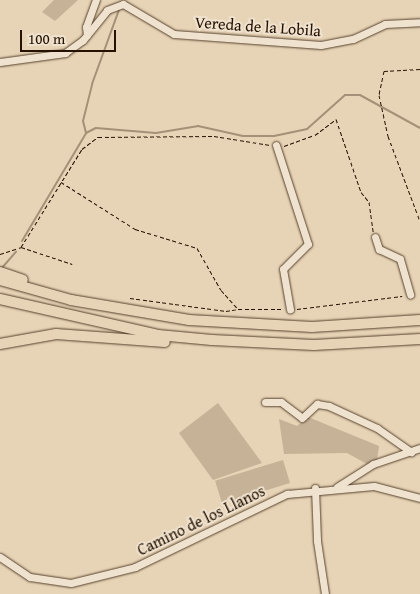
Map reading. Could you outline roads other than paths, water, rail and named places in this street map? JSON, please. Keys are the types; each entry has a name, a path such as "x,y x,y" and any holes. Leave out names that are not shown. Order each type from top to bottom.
{"highway":[{"path":"0,272 71,300 189,320 263,325 343,326 420,320"},
{"path":"0,280 35,287"},
{"path":"0,299 158,334 266,344"},
{"path":"0,344 62,334 226,347 420,339"}],"street":[{"path":"87,35 86,27 96,0"},
{"name":"Vereda de la Lobila","path":"0,62 65,53 87,35 107,10 122,2 174,34 321,45 353,39 385,24 420,22"},
{"path":"276,145 308,244 283,269 290,309"},
{"path":"375,237 379,249 400,259 410,295"},
{"path":"265,402 281,402 302,418 312,409 322,404 352,415 406,445 411,452"},
{"path":"337,488 372,464 420,448"},
{"name":"Camino de los Llanos","path":"0,557 30,577 50,583 100,577 135,567 287,494 315,488 374,486 420,498"},
{"path":"315,488 316,542 325,594"}],"waterway":[{"path":"86,133 83,121 92,84 120,7"},
{"path":"22,241 86,133 96,128 156,133 198,126 243,136 274,136 307,129 345,95 360,95 420,128"},
{"path":"1,269 16,252"}]}
